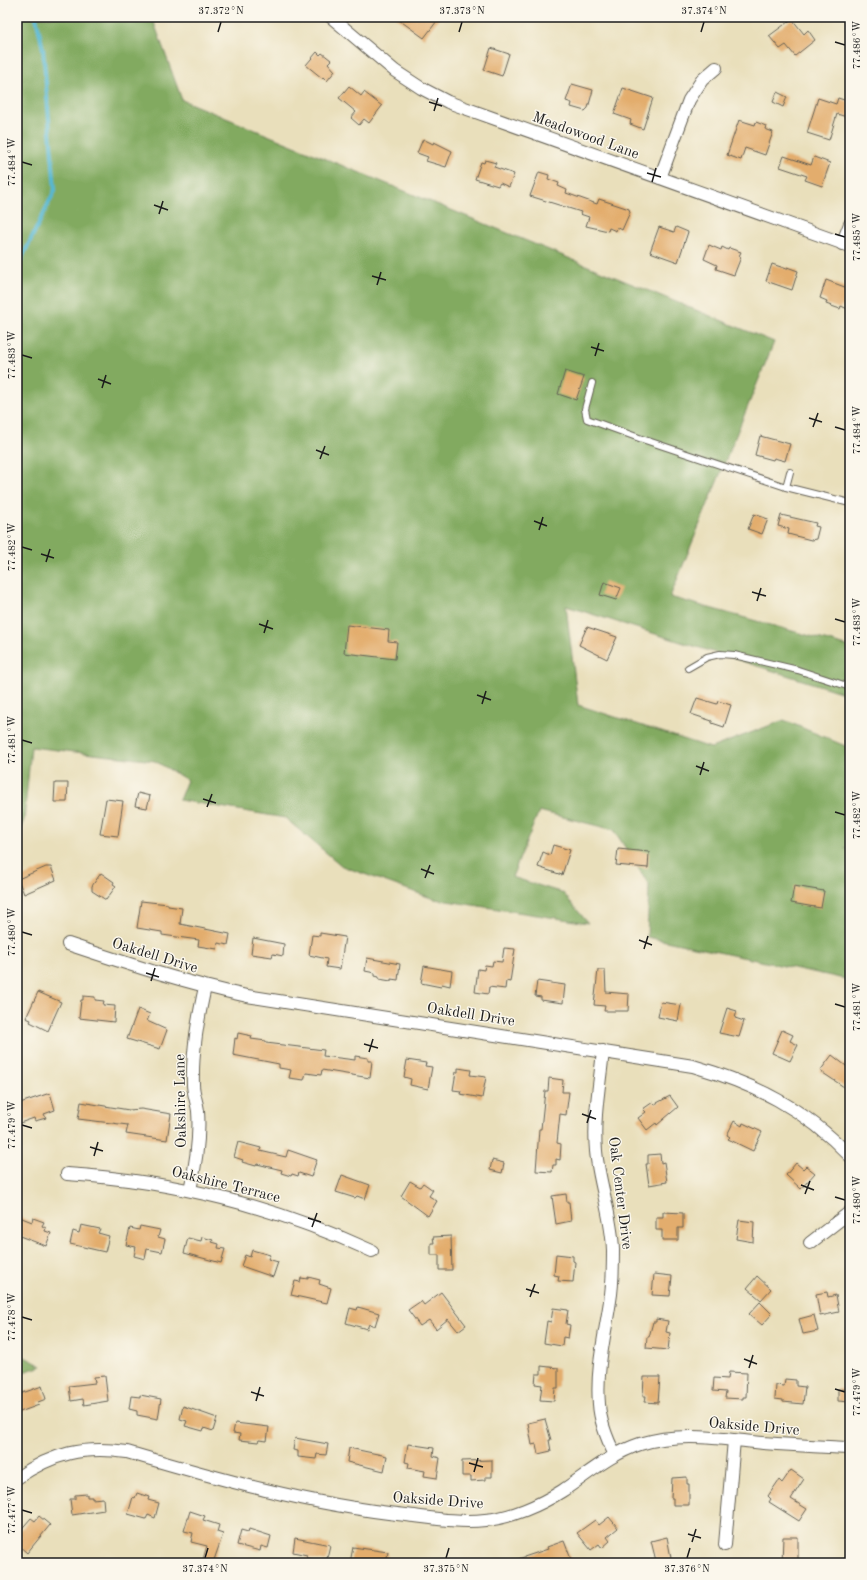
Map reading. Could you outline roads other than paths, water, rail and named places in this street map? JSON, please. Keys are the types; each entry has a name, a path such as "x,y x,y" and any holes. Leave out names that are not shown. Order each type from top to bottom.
{"street":[{"name":"Meadowood Lane","path":"331,17 395,71 421,88 448,102 846,245"},
{"path":"660,178 689,100 702,80 716,68"},
{"path":"846,245 850,224"},
{"name":"Oakdell Drive","path":"68,944 154,973 205,987 247,996 693,1066 750,1085 780,1100 808,1119 850,1156"},
{"name":"Oakshire Lane","path":"190,1190 196,1163 198,1137 198,1111 193,1085 194,1057 198,1022 205,987"},
{"name":"Oak Center Drive","path":"604,1051 598,1100 596,1149 599,1177 609,1216 613,1248 613,1279 598,1391 602,1425 616,1455"},
{"name":"Oakshire Terrace","path":"67,1174 112,1177 190,1190 241,1202 289,1217 372,1251"},
{"path":"810,1243 850,1212"},
{"name":"Oakside Drive","path":"17,1478 34,1466 64,1454 85,1450 106,1449 126,1452 251,1488 314,1502 439,1519 485,1520 517,1512 538,1504 562,1491 590,1470 616,1455 643,1444 679,1437 704,1437 799,1446 850,1448"},
{"path":"725,1545 734,1440"}],"lane":[{"path":"592,383 585,409 587,419 786,487 850,503"},
{"path":"786,487 790,472"},
{"path":"688,668 707,657 720,654 734,655 798,670 850,687"}],"waterway":[{"path":"17,268 55,190 43,49 36,17"}]}
